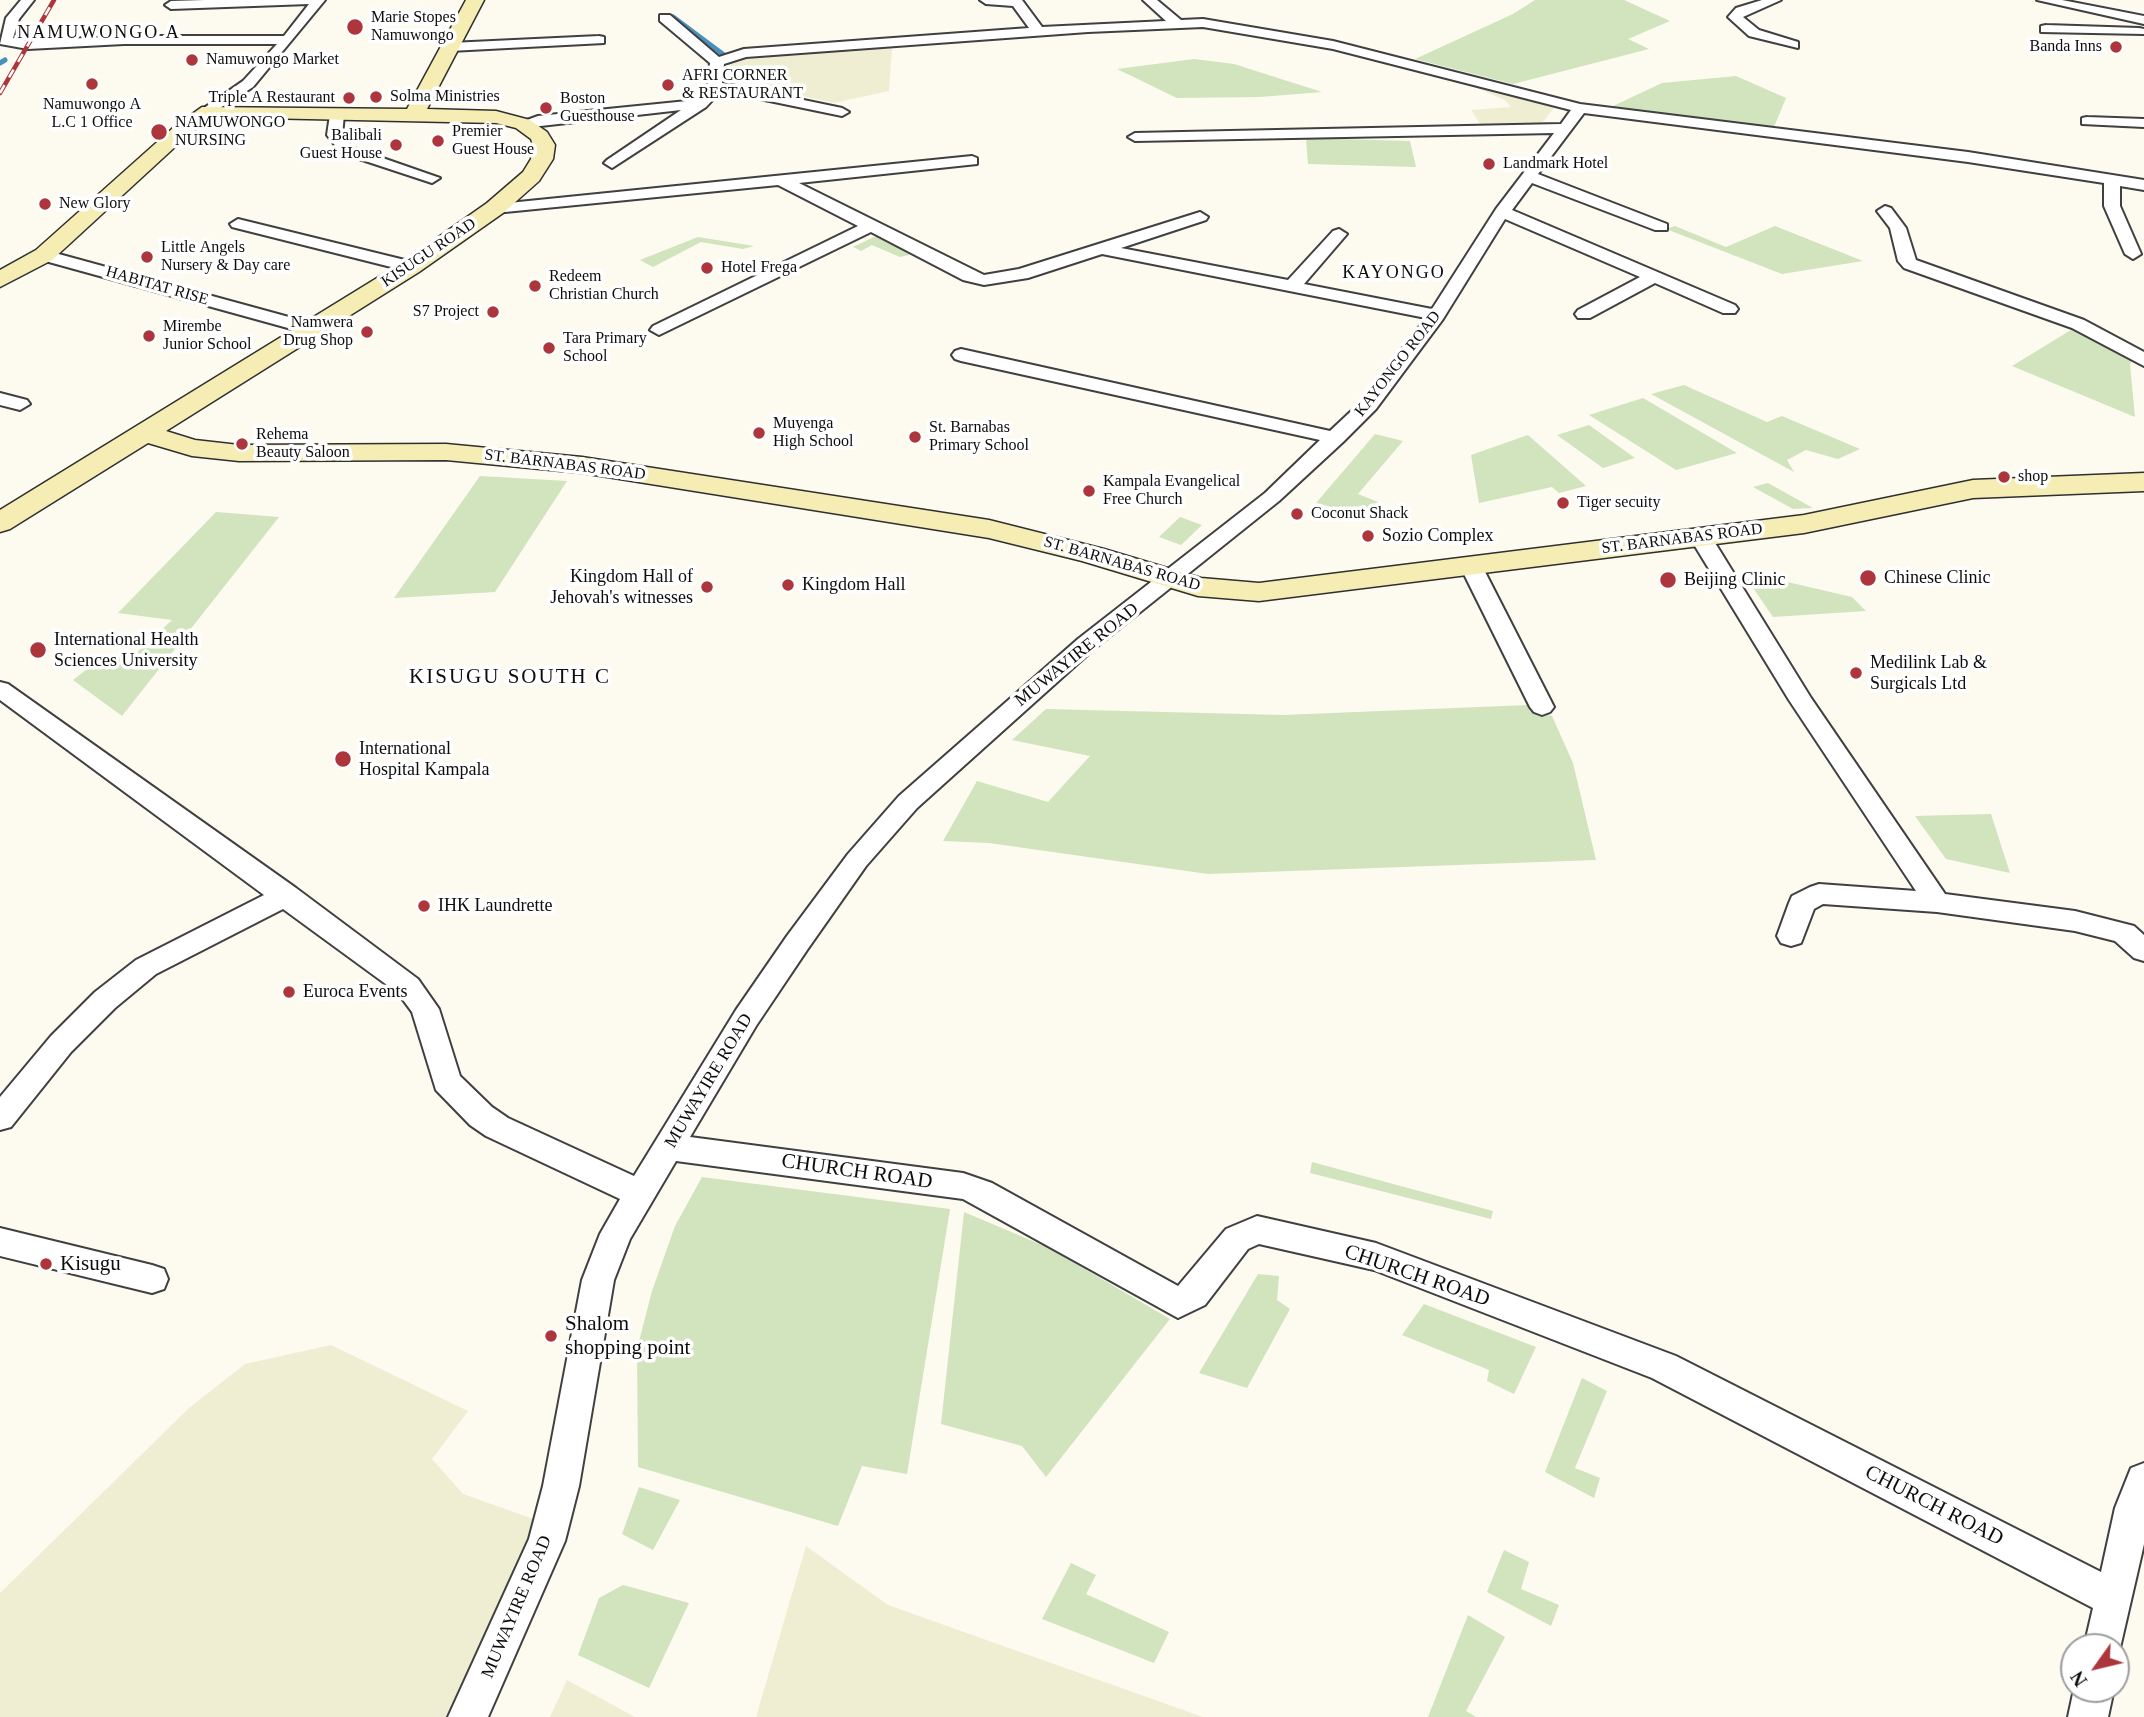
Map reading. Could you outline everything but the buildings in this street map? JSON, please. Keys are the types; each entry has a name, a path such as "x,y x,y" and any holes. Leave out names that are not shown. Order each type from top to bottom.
{"street":[{"path":"28,0 13,18 5,41 28,45 124,40 288,40"},
{"path":"0,280 44,255 181,131 247,84 288,40 319,0"},
{"path":"171,5 319,0"},
{"path":"413,116 475,0"},
{"path":"986,0 1017,3 1040,32"},
{"path":"1149,0 1176,22"},
{"path":"1775,0 1741,11 1735,17 1754,33 1793,45"},
{"path":"2043,0 2144,20"},
{"path":"665,18 717,62"},
{"path":"717,62 732,56 768,50 1176,22 1232,26 1333,45 1580,108 1968,156 2144,185"},
{"path":"2046,30 2144,32"},
{"path":"450,47 599,40"},
{"path":"612,163 709,99 716,86 717,62"},
{"path":"716,86 842,112"},
{"path":"209,111 496,117 523,124 538,120 701,104"},
{"name":"KAYONGO ROAD","path":"1170,579 1272,497 1336,439 1368,405 1437,316 1502,212 1562,128 1580,108"},
{"path":"337,115 334,135 346,150 432,178"},
{"path":"2087,121 2144,123"},
{"name":"KISUGU ROAD","path":"0,523 411,267 495,208 531,176 542,159 544,145 540,136 523,124"},
{"path":"1135,137 1562,128"},
{"path":"495,208 972,161"},
{"path":"1529,176 1661,227"},
{"path":"2112,179 2112,206 2133,254"},
{"path":"782,180 969,276 984,280 1006,278 1200,217"},
{"path":"1885,211 1898,228 1906,261 1910,264 2078,324 2125,347 2144,360"},
{"path":"1502,212 1729,309"},
{"path":"238,224 411,267"},
{"path":"659,330 871,226"},
{"path":"1292,286 1339,234"},
{"path":"1103,249 1437,316"},
{"name":"HABITAT RISE","path":"44,255 312,330"},
{"path":"1584,314 1654,277"},
{"path":"961,355 1336,439"},
{"path":"0,399 20,404"},
{"name":"ST. BARNABAS ROAD","path":"144,433 192,448 239,453 446,452 582,466 989,529 1081,552 1198,587 1259,592 1701,538 1861,514 1973,489 2144,482"},
{"path":"1701,538 1801,700 1937,902"},
{"path":"1471,566 1542,707"},
{"name":"MUWAYIRE ROAD","path":"468,1717 547,1541 561,1486 598,1280 616,1234 746,1018 857,860 908,802 1086,644 1170,579"},
{"path":"0,689 286,895 416,995 433,1033 447,1082 481,1116 498,1127 641,1194"},
{"path":"0,1118 61,1044 105,1000 146,967 286,895"},
{"path":"1791,936 1802,904 1814,895 1937,902 2098,926 2124,933 2144,951"},
{"name":"CHURCH ROAD","path":"669,1147 963,1186 981,1192 1178,1303 1193,1295 1237,1239 1257,1230 1376,1257 1664,1367 2114,1599"},
{"path":"0,1242 152,1279"},
{"path":"2106,1633 2133,1508 2144,1480"}],"shaded area":[{"path":"892,48 889,91 834,103 724,79 726,66 759,55"},
{"path":"1474,84 1554,108 1542,123 1481,125 1471,110 1511,107 1505,100 1472,86"},
{"path":"331,1345 468,1411 432,1459 463,1494 542,1522 455,1717 0,1717 0,1593 189,1408 245,1364"},
{"path":"806,1546 888,1605 1203,1717 756,1717"},
{"path":"567,1680 635,1717 550,1717"}],"green space":[{"path":"1535,0 1624,0 1670,21 1628,39 1649,49 1513,84 1415,59 1513,14"},
{"path":"1194,59 1234,64 1322,92 1260,97 1177,98 1117,69"},
{"path":"1736,76 1786,98 1774,127 1611,107 1662,83"},
{"path":"1306,138 1410,141 1416,167 1308,164"},
{"path":"1675,226 1726,247 1775,226 1863,261 1782,274 1666,229"},
{"path":"876,236 913,254 900,257 872,245 861,251 853,247"},
{"path":"698,237 754,246 743,249 701,242 653,267 640,260"},
{"path":"2071,330 2134,357 2130,364 2135,417 2012,366"},
{"path":"1684,385 1767,422 1782,416 1860,449 1838,459 1806,450 1787,460 1794,472 1651,394"},
{"path":"1643,398 1737,453 1676,470 1589,415"},
{"path":"1589,425 1635,458 1603,468 1557,435"},
{"path":"1375,434 1403,441 1358,494 1378,502 1378,514 1369,517 1316,503"},
{"path":"1528,435 1586,486 1559,493 1552,487 1479,503 1471,455"},
{"path":"480,476 567,481 495,592 394,598"},
{"path":"1768,483 1813,508 1793,509 1753,487"},
{"path":"216,512 279,517 122,716 73,680 103,657 131,658 172,620 118,613"},
{"path":"1180,517 1202,525 1181,545 1159,537"},
{"path":"1766,577 1852,597 1866,611 1773,617 1747,579"},
{"path":"1528,705 1552,716 1573,763 1596,860 1208,874 989,843 943,841 977,781 1048,802 1090,756 1012,740 1046,709 1283,715"},
{"path":"1991,814 2010,873 1946,859 1915,816"},
{"path":"1312,1162 1493,1211 1491,1219 1310,1173"},
{"path":"702,1177 950,1209 907,1474 862,1466 838,1526 638,1467 637,1349 652,1291 675,1226"},
{"path":"964,1212 1049,1248 1170,1319 1046,1477 1022,1446 941,1424"},
{"path":"1258,1274 1279,1276 1277,1300 1290,1309 1247,1388 1199,1373"},
{"path":"1424,1304 1536,1347 1514,1394 1487,1381 1489,1370 1402,1335"},
{"path":"1582,1378 1607,1391 1575,1468 1600,1478 1594,1498 1545,1472"},
{"path":"639,1487 680,1500 653,1550 622,1534"},
{"path":"1504,1550 1529,1562 1521,1589 1559,1605 1551,1626 1487,1592"},
{"path":"1071,1563 1096,1575 1086,1594 1169,1632 1154,1663 1042,1619"},
{"path":"623,1585 689,1603 649,1688 578,1655 599,1598"},
{"path":"1468,1615 1505,1637 1466,1711 1476,1717 1428,1717"}],"waterway":[{"path":"673,17 728,58 736,57"},
{"path":"0,63 5,60"}],"railway":[{"path":"0,93 54,0"}],"place":[{"name":"Marie Stopes Namuwongo","path":"355,27"},
{"name":"Banda Inns","path":"2116,47"},
{"name":"Namuwongo Market","path":"192,60"},
{"name":"Namuwongo A L.C 1 Office","path":"92,84"},
{"name":"AFRI CORNER & RESTAURANT","path":"668,85"},
{"name":"Solma Ministries","path":"376,97"},
{"name":"Triple A Restaurant","path":"349,98"},
{"name":"Boston Guesthouse","path":"546,108"},
{"name":"NAMUWONGO NURSING","path":"159,132"},
{"name":"Premier Guest House","path":"438,141"},
{"name":"Balibali Guest House","path":"396,145"},
{"name":"Landmark Hotel","path":"1489,164"},
{"name":"New Glory","path":"45,204"},
{"name":"Little Angels Nursery & Day care","path":"147,257"},
{"name":"Hotel Frega","path":"707,268"},
{"name":"Redeem Christian Church","path":"535,286"},
{"name":"S7 Project","path":"493,312"},
{"name":"Namwera Drug Shop","path":"367,332"},
{"name":"Mirembe Junior School","path":"149,336"},
{"name":"Tara Primary School","path":"549,348"},
{"name":"Muyenga High School","path":"759,433"},
{"name":"St. Barnabas Primary School","path":"915,437"},
{"name":"Rehema Beauty Saloon","path":"242,444"},
{"name":"shop","path":"2004,477"},
{"name":"Kampala Evangelical Free Church","path":"1089,491"},
{"name":"Tiger secuity","path":"1563,503"},
{"name":"Coconut Shack","path":"1297,514"},
{"name":"Sozio Complex","path":"1368,536"},
{"name":"Chinese Clinic","path":"1868,578"},
{"name":"Beijing Clinic","path":"1668,580"},
{"name":"Kingdom Hall","path":"788,585"},
{"name":"Kingdom Hall of Jehovah's witnesses","path":"707,587"},
{"name":"International Health Sciences University","path":"38,650"},
{"name":"Medilink Lab & Surgicals Ltd","path":"1856,673"},
{"name":"International Hospital Kampala","path":"343,759"},
{"name":"IHK Laundrette","path":"424,906"},
{"name":"Euroca Events","path":"289,992"},
{"name":"Kisugu","path":"46,1264"},
{"name":"Shalom shopping point","path":"551,1336"}],"district":[{"name":"NAMUWONGO A","path":"99,33"},
{"name":"KAYONGO","path":"1394,273"},
{"name":"KISUGU SOUTH C","path":"510,677"}]}
